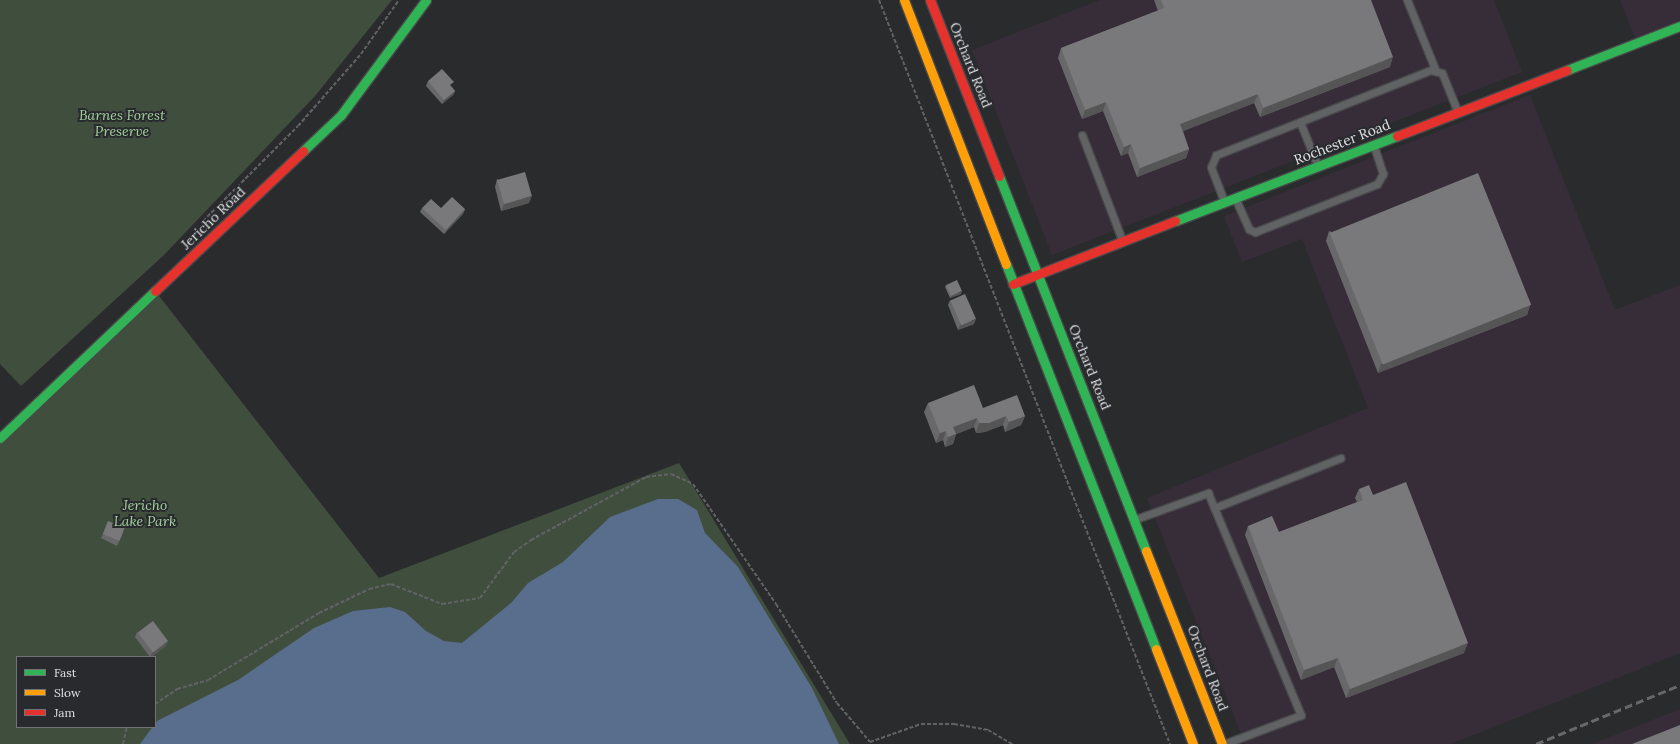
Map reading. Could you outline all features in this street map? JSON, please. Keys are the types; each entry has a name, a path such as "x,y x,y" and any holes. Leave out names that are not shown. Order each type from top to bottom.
{"main road":[{"name":"Jericho Road","path":"0,438 340,115 426,0"},
{"path":"904,0 1193,744"},
{"name":"Orchard Road","path":"930,0 1223,744"},
{"name":"Rochester Road","path":"1014,284 1680,26"}],"lane":[{"path":"1407,0 1435,69 1442,73 1458,112"},
{"path":"1224,203 1212,158 1435,69"},
{"path":"1300,122 1318,166"},
{"path":"1082,135 1123,242"},
{"path":"1235,198 1249,229 1255,232 1381,181 1383,174 1373,145"},
{"path":"1214,508 1340,458"},
{"path":"1135,519 1208,493 1301,715 1223,744"}],"path":[{"path":"203,221 298,126 362,54 399,0"},
{"path":"878,0 1170,744"},
{"path":"156,703 177,689 208,680 319,613 369,589 392,584 442,604 480,598 514,552 530,540 646,477 671,474 693,484 776,604 837,703 870,742 921,724 954,724 988,730 1012,744"},
{"path":"123,744 127,728"}],"shaded area":[{"path":"1100,0 1494,0 1522,72 1052,255 972,50"},
{"path":"1620,0 1680,0 1680,20 1635,38"},
{"path":"1530,95 1615,310 1680,285 1680,653 1451,744 1245,744 1147,498 1368,408 1302,239 1242,262 1224,216"},
{"path":"1680,709 1680,744 1592,744"}],"green space":[{"name":"Barnes Forest Preserve","path":"0,0 392,0 315,96 164,255 21,386 0,364"},
{"name":"Jericho Lake Park","path":"156,292 379,578 679,463 850,744 0,744 0,438"}],"water":[{"path":"658,499 678,499 697,510 705,533 738,567 812,688 839,744 140,744 152,728 156,728 157,721 238,680 314,628 353,611 390,607 405,612 426,631 444,641 462,643 512,602 528,583 563,562 610,517"}],"building":[{"path":"1161,0 1371,0 1393,57 1263,108 1258,94 1180,124 1189,149 1140,168 1131,144 1124,147 1106,102 1085,110 1061,48 1164,8"},
{"path":"442,69 454,82 450,85 455,91 444,100 428,81"},
{"path":"525,172 532,196 504,204 497,180"},
{"path":"1478,173 1531,305 1383,365 1330,233"},
{"path":"452,197 465,209 446,230 422,208 431,199 441,208"},
{"path":"957,280 962,291 951,296 946,285"},
{"path":"965,294 976,319 961,325 950,301"},
{"path":"974,385 983,408 1017,395 1025,416 1009,422 1006,416 989,423 979,423 977,418 953,427 956,434 948,437 946,431 940,433 928,403"},
{"path":"1406,482 1468,643 1350,689 1338,658 1304,670 1248,526 1272,516 1279,532 1363,500 1359,489 1369,485 1373,495"},
{"path":"108,521 125,528 119,541 103,534"},
{"path":"153,621 168,641 153,652 138,632"},
{"path":"1680,725 1680,744 1632,744"}],"railway":[{"path":"1536,744 1680,685"}],"traffic: fast":[{"path":"303,151 341,115 426,0"},
{"path":"1567,70 1680,26"},
{"path":"1175,221 1397,136"},
{"path":"999,176 1146,551"},
{"path":"1006,264 1156,649"},
{"path":"0,438 155,291"}],"traffic: slow":[{"path":"904,0 1006,264"},
{"path":"1146,551 1222,744"},
{"path":"1156,649 1193,744"}],"traffic: jam":[{"path":"930,0 999,176"},
{"path":"1397,136 1567,70"},
{"path":"155,291 303,151"},
{"path":"1013,284 1175,221"}]}
